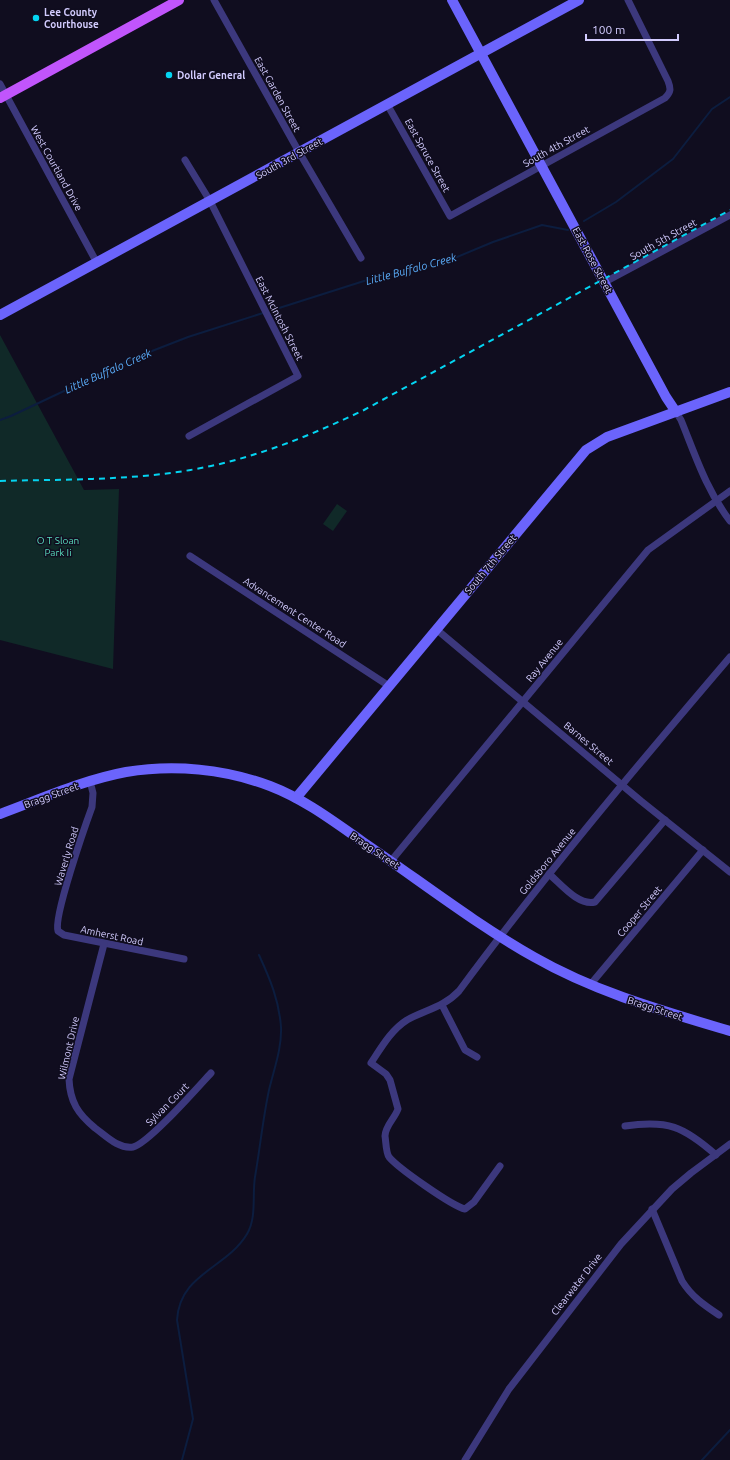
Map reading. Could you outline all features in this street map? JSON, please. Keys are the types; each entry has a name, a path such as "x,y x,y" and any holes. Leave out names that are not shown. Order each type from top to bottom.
{"main road":[{"path":"3,97 179,0"}],"street":[{"name":"East Garden Street","path":"214,0 299,152 361,258"},
{"name":"East Rose Street","path":"452,0 666,397 681,420 704,479 715,501 730,521"},
{"name":"South 3rd Street","path":"0,315 579,0"},
{"name":"South 4th Street","path":"450,216 665,98 670,92 668,81 628,0"},
{"name":"West Courtland Drive","path":"0,84 3,97 97,262"},
{"name":"East Spruce Street","path":"388,104 450,216"},
{"name":"East McIntosh Street","path":"185,160 210,201 298,376 189,436"},
{"name":"South 5th Street","path":"605,282 730,215"},
{"name":"South 7th Street","path":"296,798 586,450 607,437 730,392"},
{"name":"Ray Avenue","path":"391,861 648,550 730,491"},
{"name":"Advancement Center Road","path":"190,556 389,686"},
{"name":"Barnes Street","path":"436,629 665,820 730,872"},
{"name":"Goldsboro Avenue","path":"500,1166 474,1202 465,1209 451,1203 396,1164 388,1155 385,1135 386,1129 398,1109 390,1080 386,1074 371,1063 398,1027 408,1020 442,1006 459,992 500,936 549,874 730,657"},
{"name":"Bragg Street","path":"0,814 90,781 127,772 153,769 200,770 252,780 296,798 314,808 500,936 533,957 590,985 650,1007 730,1031"},
{"name":"Waverly Road","path":"64,935 58,931 57,923 92,807 93,793 90,781"},
{"path":"549,874 580,900 590,903 595,902 665,820"},
{"name":"Cooper Street","path":"590,985 703,850"},
{"name":"Amherst Road","path":"64,935 184,959"},
{"name":"Wilmont Drive","path":"104,944 69,1079 70,1094 76,1108 87,1121 111,1140 122,1146 134,1147"},
{"path":"442,1006 465,1050 477,1057"},
{"name":"Sylvan Court","path":"134,1147 154,1132 211,1073"},
{"path":"625,1126 649,1122 665,1124 684,1130 699,1139 716,1155"},
{"name":"Clearwater Drive","path":"465,1460 509,1389 598,1273 652,1209 691,1173 730,1144"},
{"path":"652,1209 682,1281 689,1292 700,1303 719,1315"}],"green space":[{"name":"O T Sloan Park Ii","path":"0,335 84,490 119,489 113,669 0,640"},
{"path":"337,504 347,511 333,531 323,524"}],"waterway":[{"name":"Little Buffalo Creek","path":"584,221 616,202 673,159 712,109 730,97"},
{"name":"Little Buffalo Creek","path":"276,309 364,281 445,262 493,242 542,225 568,230"},
{"name":"Little Buffalo Creek","path":"0,420 134,358 188,337 263,313"},
{"path":"182,1460 193,1419 177,1320 180,1304 186,1292 195,1281 228,1256 238,1246 247,1234 250,1227 253,1213 254,1184 265,1111 280,1043 281,1027 276,999 259,955"},
{"path":"702,1460 730,1430"}],"railway":[{"path":"0,481 132,477 185,471 251,456 289,442 364,410 730,210"}],"place":[{"name":"Lee County Courthouse","path":"36,18"},
{"name":"Dollar General","path":"169,75"}]}
